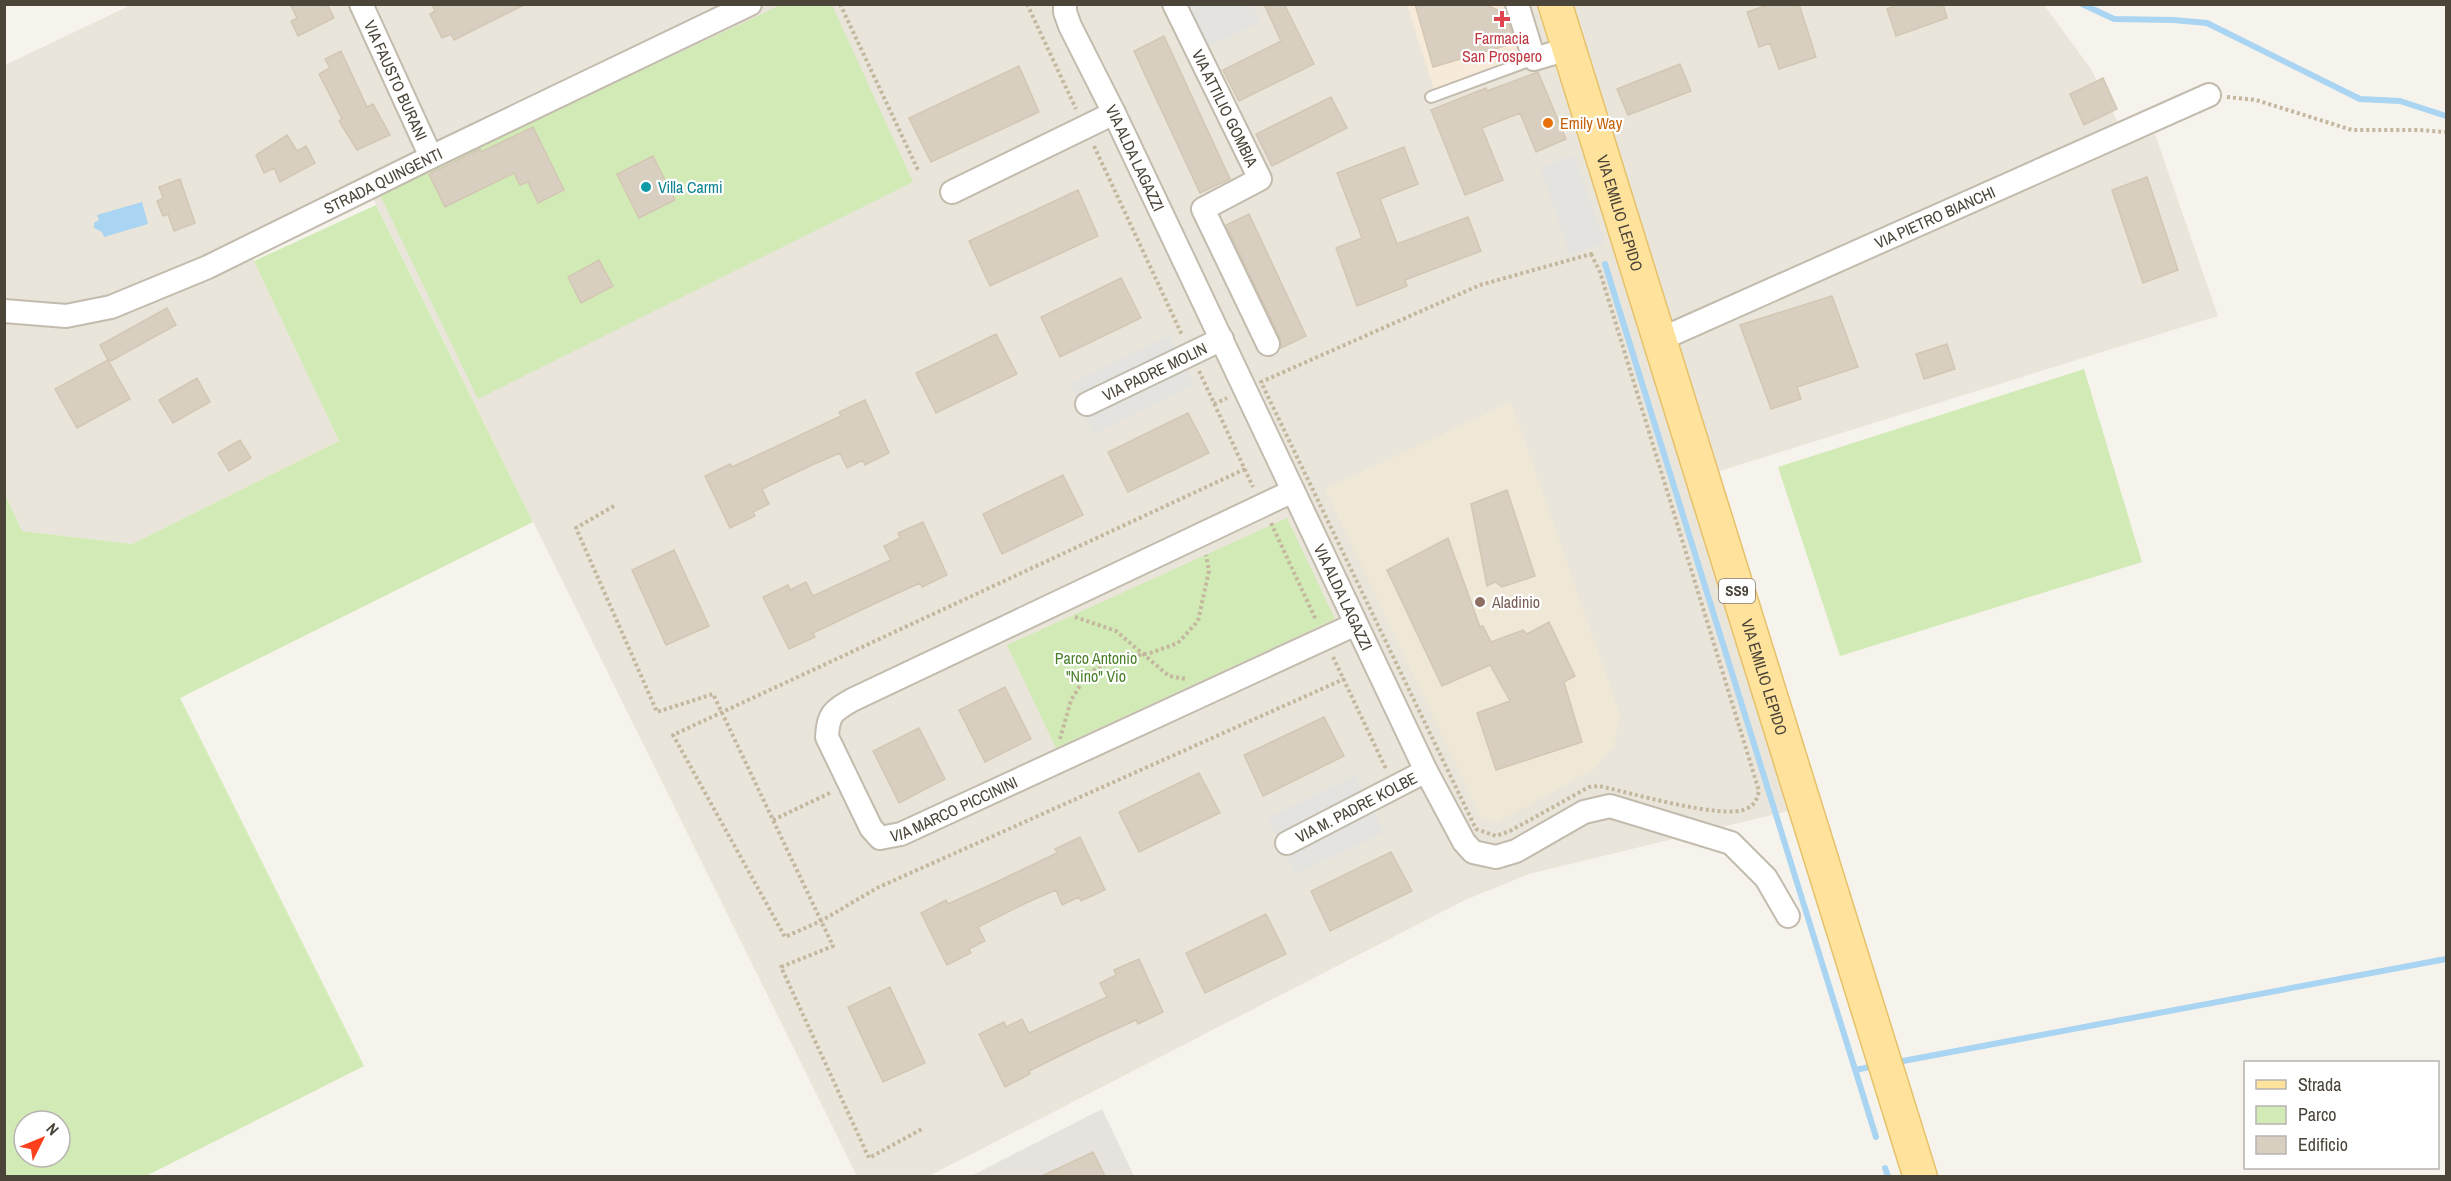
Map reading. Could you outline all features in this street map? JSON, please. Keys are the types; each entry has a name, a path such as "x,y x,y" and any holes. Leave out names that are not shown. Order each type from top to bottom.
{"main road":[{"name":"VIA EMILIO LEPIDO","path":"1556,4 1568,49 1920,1176"}],"street":[{"name":"VIA FAUSTO BURANI","path":"361,4 431,157"},
{"name":"STRADA QUINGENTI","path":"4,311 66,316 111,307 208,267 750,4"},
{"name":"VIA ALDA LAGAZZI","path":"1065,4 1070,26 1114,112 1426,771 1464,842 1473,852 1496,857 1516,851 1584,812 1610,806 1731,843 1766,878 1788,916"},
{"name":"VIA ATTILIO GOMBIA","path":"1174,4 1260,179 1203,209 1268,344"},
{"path":"1511,6 1534,59 1568,49"},
{"name":"VIA PIETRO BIANCHI","path":"1659,340 2208,95"},
{"path":"952,192 1114,112"},
{"name":"VIA PADRE MOLIN","path":"1087,404 1221,339"},
{"name":"VIA MARCO PICCININI","path":"1293,491 852,700 834,710 828,722 827,737 872,828 880,838 902,834 1356,624"},
{"name":"VIA M. PADRE KOLBE","path":"1287,843 1426,771"}],"lane":[{"path":"1431,97 1534,59"}],"path":[{"path":"840,4 918,170"},
{"path":"1027,4 1394,788"},
{"path":"2208,95 2256,100 2352,130 2446,132"},
{"path":"1591,254 1600,272 1630,368 1759,790 1756,802 1737,811 1710,810 1599,786 1589,787 1510,831 1496,836 1476,829 1261,382 1480,285 1591,254"},
{"path":"1245,469 672,735 785,937 821,921 878,888 1344,679"},
{"path":"614,506 576,528 657,712 713,694 833,946 781,967 869,1158 922,1129"},
{"path":"1061,760 1060,736 1071,700 1088,673 1116,659 1143,654 1178,643 1198,621 1209,571 1204,533"},
{"path":"1045,609 1116,632 1169,676 1222,686"},
{"path":"773,820 850,784"}],"shaded area":[{"path":"131,5 2044,5 2091,69 2129,144 2155,134 2218,316 1710,474 1788,811 1529,874 1465,900 929,1176 857,1176 363,178 244,239 339,441 132,544 22,531 5,494 5,65"},
{"path":"1184,5 1252,5 1261,22 1205,48"},
{"path":"1407,5 1513,5 1530,59 1434,89"},
{"path":"1574,155 1605,243 1570,255 1540,167"},
{"path":"1170,335 1195,385 1094,434 1069,384"},
{"name":"Aladinio","path":"1511,402 1620,715 1614,746 1594,769 1496,823 1481,817 1325,489"},
{"path":"1356,775 1384,832 1295,875 1268,818"},
{"path":"1102,1109 1134,1176 971,1176"}],"green space":[{"path":"783,4 832,5 913,182 478,399 379,193"},
{"path":"376,205 533,522 180,698 364,1066 146,1176 5,1176 5,494 22,531 132,544 339,441 254,261"},
{"path":"2084,369 2142,562 1840,656 1778,467"},
{"name":"Parco Antonio \"Nino\" Vio","path":"1287,518 1335,619 1056,748 1007,645"}],"water":[{"path":"142,202 148,224 104,237 102,232 94,228 94,223 99,220 97,215"}],"building":[{"path":"290,4 327,4 334,18 298,36 291,21 297,18"},
{"path":"432,4 526,4 454,40 451,34 442,38 430,14 435,11"},
{"path":"1264,4 1284,4 1314,64 1239,101 1223,70 1281,41"},
{"path":"1415,4 1485,4 1506,14 1515,43 1433,67"},
{"path":"1771,4 1799,4 1816,57 1779,69 1770,43 1759,47 1747,12"},
{"path":"1899,4 1943,4 1947,18 1896,36 1887,9"},
{"path":"1164,36 1230,179 1200,193 1134,51"},
{"path":"341,51 367,107 373,104 390,135 357,150 339,121 342,119 319,74 330,68 325,59"},
{"path":"1680,64 1691,91 1628,115 1617,89"},
{"path":"1019,66 1039,112 931,162 909,118"},
{"path":"1538,72 1566,139 1536,152 1520,113 1482,128 1503,180 1465,195 1431,110 1486,88 1487,91"},
{"path":"2103,78 2117,109 2084,125 2070,94"},
{"path":"1331,97 1347,128 1272,166 1256,134"},
{"path":"533,127 564,190 538,203 528,182 520,185 514,173 445,207 429,174"},
{"path":"287,135 297,151 306,146 315,163 280,182 274,168 264,173 256,155"},
{"path":"1404,147 1418,184 1380,199 1397,244 1468,217 1481,251 1405,280 1407,286 1357,306 1336,248 1362,238 1337,173"},
{"name":"Villa Carmi","path":"653,156 675,200 639,218 617,174"},
{"path":"2147,177 2178,270 2143,283 2112,190"},
{"path":"180,179 195,223 174,231 168,214 163,216 157,201 163,198 159,187"},
{"path":"1078,190 1098,236 990,286 969,241"},
{"path":"1249,214 1306,336 1281,348 1280,338 1226,225"},
{"path":"599,260 613,286 581,303 568,277"},
{"path":"1121,278 1141,318 1060,357 1041,317"},
{"path":"1832,296 1858,367 1797,387 1801,399 1771,409 1740,325"},
{"path":"167,308 176,325 109,362 100,345"},
{"path":"996,334 1017,374 936,413 916,373"},
{"path":"1947,344 1955,369 1924,379 1916,354"},
{"path":"108,360 130,399 77,428 55,389"},
{"path":"197,378 210,402 173,423 159,400"},
{"path":"865,400 889,453 865,465 863,460 847,468 840,453 812,465 762,489 769,504 753,512 755,516 730,528 705,476 730,464 732,467 841,416 839,412"},
{"path":"1188,413 1209,453 1128,492 1108,452"},
{"path":"240,440 251,458 229,471 218,453"},
{"path":"1063,475 1083,515 1002,554 983,514"},
{"path":"1507,490 1535,576 1502,587 1495,582 1487,586 1471,504"},
{"path":"923,522 947,575 922,587 920,583 878,602 813,633 815,637 789,649 763,597 788,585 790,590 806,582 813,596 891,560 884,546 900,538 898,533"},
{"path":"1448,538 1480,627 1483,626 1491,642 1523,630 1527,634 1549,622 1575,676 1564,682 1582,742 1496,770 1477,713 1510,701 1490,665 1442,686 1387,570"},
{"path":"674,550 709,626 666,645 632,570"},
{"path":"1005,687 1031,739 985,762 959,710"},
{"path":"1324,717 1344,756 1263,796 1244,755"},
{"path":"919,728 945,779 899,803 873,751"},
{"path":"1199,773 1220,813 1139,852 1119,812"},
{"path":"1080,837 1105,890 1081,901 1079,897 1062,905 1056,890 1028,902 978,927 985,941 969,949 971,953 947,965 921,913 946,900 948,904 1057,853 1055,849"},
{"path":"1391,852 1412,891 1330,931 1311,891"},
{"path":"1266,914 1286,954 1205,993 1186,953"},
{"path":"1139,959 1163,1012 1138,1024 1136,1020 1094,1039 1029,1071 1030,1074 1005,1087 979,1034 1004,1022 1006,1027 1022,1019 1029,1033 1107,997 1100,983 1116,975 1114,970"},
{"path":"890,987 925,1063 883,1082 848,1007"},
{"path":"1093,1152 1105,1176 1042,1176"}],"waterway":[{"path":"2082,4 2114,19 2207,23 2360,99 2400,101 2446,116"},
{"path":"1605,264 1876,1137"},
{"path":"1903,1061 2446,959"},
{"path":"1855,1070 1875,1066"},
{"path":"1885,1168 1888,1176"}],"place":[{"name":"Farmacia San Prospero","path":"1502,19"},
{"name":"Emily Way","path":"1548,123"},
{"name":"Villa Carmi","path":"646,187"},
{"name":"Aladinio","path":"1480,602"}]}
